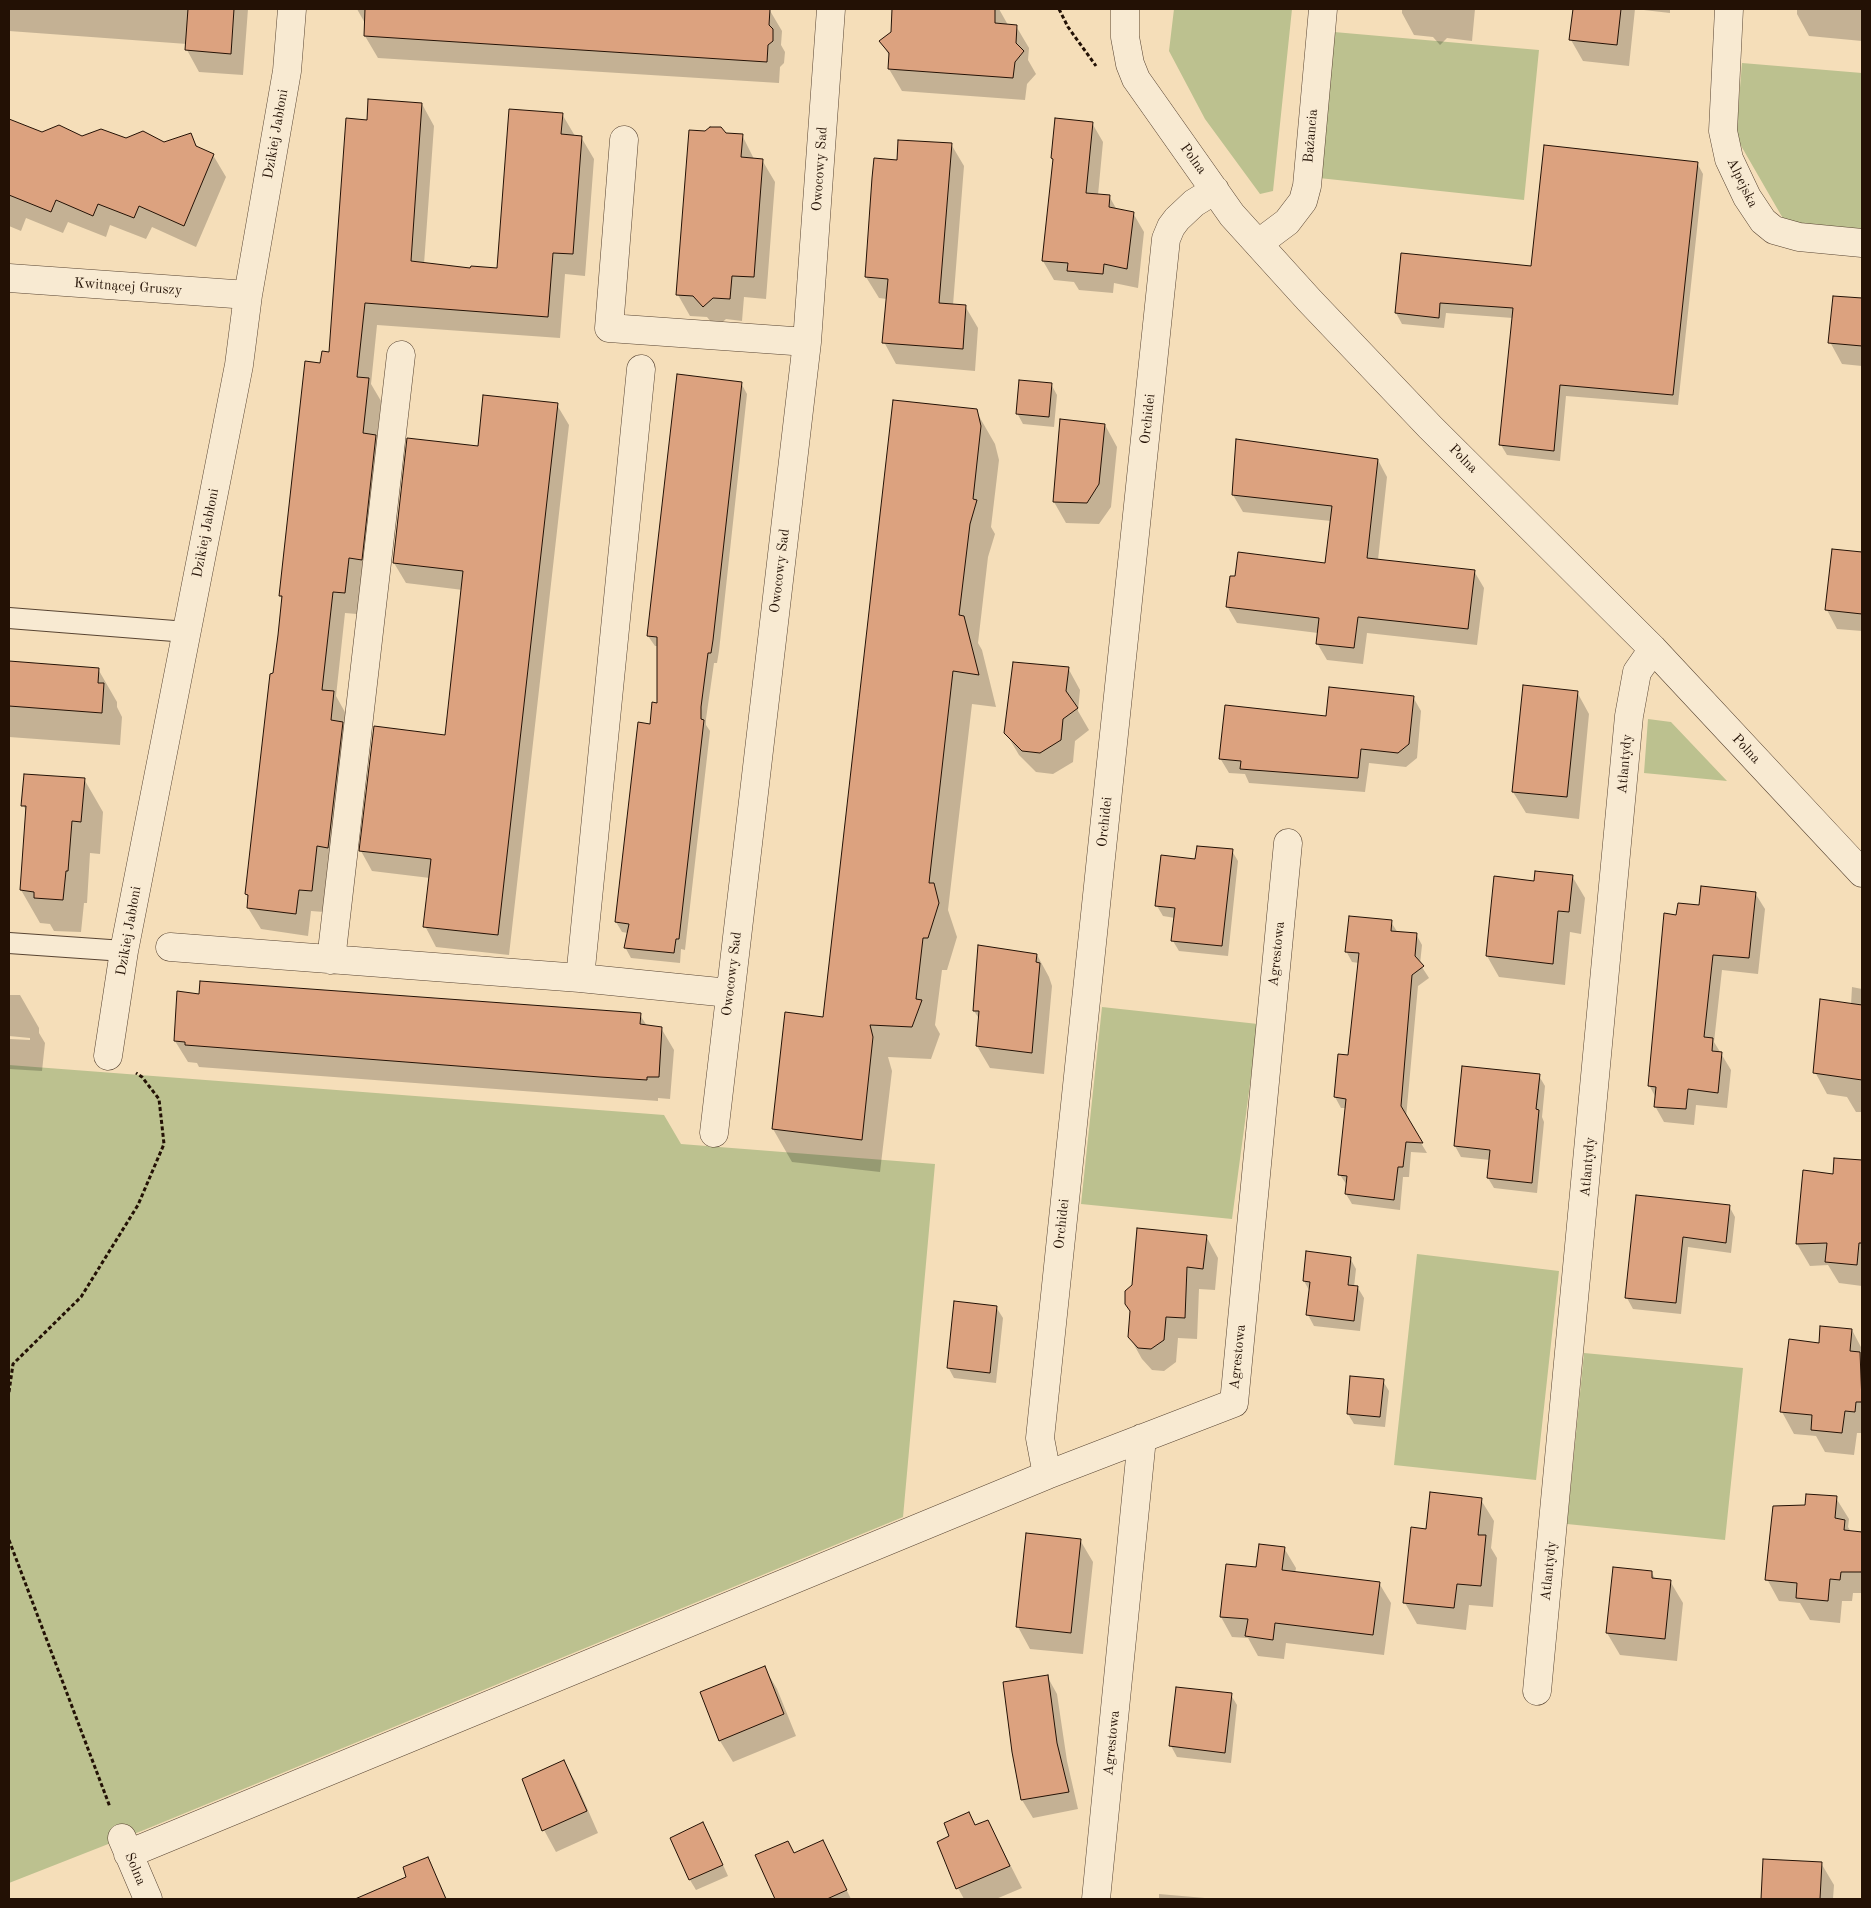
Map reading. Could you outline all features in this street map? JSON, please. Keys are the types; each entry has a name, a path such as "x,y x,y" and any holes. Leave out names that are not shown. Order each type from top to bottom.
{"street":[{"name":"Dzikiej Jabłoni","path":"108,1056 124,951 188,632 238,365 248,296 288,71 292,9"},
{"name":"Owocowy Sad","path":"714,1133 807,342 831,9"},
{"name":"Polna","path":"1125,9 1125,38 1130,64 1136,78 1232,215 1259,242 1309,300 1430,427 1653,649 1862,873"},
{"name":"Bażancia","path":"1259,242 1287,222 1303,201 1307,186 1323,9"},
{"name":"Alpejska","path":"1729,9 1723,131 1729,159 1746,197 1763,221 1774,230 1799,238 1862,243"},
{"path":"624,140 608,328 807,342"},
{"name":"Orchidei","path":"1047,1475 1040,1438 1166,239 1170,227 1177,219 1194,203 1215,190"},
{"name":"Kwitnącej Gruszy","path":"9,278 248,296"},
{"path":"331,960 400,355"},
{"path":"580,978 641,369"},
{"name":"Atlantydy","path":"1537,1691 1630,716 1637,672 1653,649"},
{"name":"Agrestowa","path":"1096,1899 1142,1438 1234,1403 1288,843"},
{"path":"170,947 580,978 729,993"},
{"path":"125,1846 1142,1438"},
{"name":"Solna","path":"125,1846 148,1899"}],"lane":[{"path":"9,618 188,632"},
{"path":"9,943 124,951"}],"path":[{"path":"9,1392 12,1364 81,1297 138,1205 164,1144 159,1099 142,1077 108,1056"},
{"path":"9,1540 95,1773 125,1846"}],"green space":[{"path":"1174,9 1292,9 1273,191 1260,194 1205,119 1169,51"},
{"path":"1334,32 1539,50 1524,200 1319,178"},
{"path":"1742,63 1862,73 1862,229 1785,222 1736,137"},
{"path":"1648,719 1671,722 1727,781 1644,773"},
{"path":"1102,1007 1258,1024 1232,1219 1081,1204"},
{"path":"9,1065 664,1115 681,1144 935,1164 903,1517 144,1830 9,1883"},
{"path":"1417,1254 1559,1271 1536,1480 1394,1465"},
{"path":"1584,1353 1743,1368 1725,1540 1567,1524"}],"building":[{"path":"188,9 234,9 231,54 185,50"},
{"path":"365,9 770,9 769,25 773,29 773,41 768,45 767,62 364,36"},
{"path":"892,9 995,9 995,23 1017,25 1016,43 1024,51 1015,62 1013,78 888,69 889,53 879,41 891,32"},
{"path":"1573,9 1621,9 1617,45 1569,40"},
{"path":"368,99 422,103 411,261 470,268 471,266 497,268 509,109 563,113 561,134 582,136 573,254 553,253 548,317 365,303 357,377 369,378 363,433 376,435 362,560 349,558 345,593 333,592 322,690 334,691 331,720 343,722 328,848 317,846 312,891 299,890 296,914 247,908 248,895 245,894 270,674 273,673 278,635 282,596 279,596 305,361 320,363 322,351 329,352 346,118 367,120"},
{"path":"1055,118 1093,122 1086,193 1110,195 1109,207 1134,212 1127,269 1104,264 1103,274 1067,271 1068,263 1042,261 1053,159 1051,158"},
{"path":"9,119 42,132 59,125 82,136 101,129 126,138 143,131 164,142 191,133 196,146 214,154 184,226 139,206 134,218 98,204 93,216 56,200 51,212 9,195"},
{"path":"710,127 721,127 726,133 743,134 741,157 763,159 754,277 732,276 730,299 713,298 703,307 693,296 676,295 689,130 705,131"},
{"path":"898,140 952,143 939,303 966,305 963,349 882,343 888,279 865,277 872,178 874,158 897,160"},
{"path":"1544,145 1698,162 1673,395 1560,385 1554,451 1499,445 1513,308 1440,303 1439,318 1395,313 1401,253 1531,266"},
{"path":"1833,296 1862,298 1862,346 1828,343"},
{"path":"677,374 742,382 713,640 711,653 708,653 701,707 701,719 704,720 679,939 676,939 674,953 624,948 629,924 615,922 638,722 650,724 652,702 657,703 657,637 647,636"},
{"path":"1019,380 1052,383 1049,417 1016,414"},
{"path":"483,395 558,403 498,935 423,927 431,859 359,851 374,726 445,735 463,571 393,563 407,438 478,446"},
{"path":"893,400 977,409 981,426 973,499 977,500 970,524 959,615 964,616 979,675 953,671 929,883 934,883 939,903 928,938 923,938 916,999 922,1000 912,1027 870,1025 873,1037 862,1140 772,1129 785,1012 823,1017"},
{"path":"1060,419 1105,424 1099,484 1087,503 1053,502"},
{"path":"1236,439 1378,459 1367,558 1475,570 1468,629 1358,617 1354,648 1316,644 1319,618 1226,607 1230,576 1235,576 1238,552 1325,563 1332,506 1232,495"},
{"path":"1832,549 1862,552 1862,614 1825,610"},
{"path":"9,661 99,668 98,683 104,683 102,713 9,706"},
{"path":"1013,662 1069,667 1066,691 1078,708 1063,719 1061,740 1040,753 1022,751 1004,733"},
{"path":"1523,685 1578,691 1567,797 1512,792"},
{"path":"1329,687 1414,696 1409,744 1398,753 1361,749 1358,778 1240,769 1241,761 1219,759 1225,705 1326,716"},
{"path":"24,774 85,778 81,822 72,821 68,871 66,871 63,900 34,898 34,892 20,890 26,806 21,806"},
{"path":"1197,846 1233,849 1222,946 1171,941 1175,908 1155,906 1161,855 1195,859"},
{"path":"1535,871 1573,875 1569,912 1558,911 1553,964 1486,956 1494,876 1534,881"},
{"path":"1701,886 1756,892 1749,958 1713,955 1704,1037 1713,1038 1712,1051 1722,1052 1718,1093 1688,1089 1686,1109 1654,1107 1656,1087 1648,1086 1664,913 1676,915 1678,903 1699,905"},
{"path":"1349,916 1392,920 1391,931 1417,933 1415,956 1424,966 1412,975 1401,1106 1423,1143 1406,1142 1403,1167 1398,1167 1394,1200 1345,1194 1347,1176 1338,1175 1346,1099 1334,1097 1338,1054 1348,1055 1359,953 1345,952"},
{"path":"978,945 1037,954 1036,962 1040,963 1032,1053 976,1046 979,1011 973,1011"},
{"path":"200,981 641,1013 640,1024 662,1027 659,1077 647,1077 647,1080 600,1077 185,1045 185,1042 174,1041 177,991 199,994"},
{"path":"1820,999 1862,1005 1862,1080 1813,1073"},
{"path":"1462,1066 1540,1074 1536,1109 1539,1110 1532,1183 1487,1178 1490,1150 1454,1146"},
{"path":"1834,1158 1862,1160 1862,1243 1859,1243 1857,1265 1825,1262 1827,1243 1796,1244 1803,1170 1833,1174"},
{"path":"1636,1195 1730,1205 1726,1243 1683,1237 1676,1303 1625,1298"},
{"path":"1137,1228 1207,1235 1203,1269 1187,1267 1185,1318 1166,1317 1164,1340 1151,1349 1138,1348 1128,1337 1130,1311 1125,1304 1125,1291 1132,1285"},
{"path":"1306,1251 1351,1257 1348,1285 1358,1286 1354,1321 1306,1315 1310,1282 1303,1281"},
{"path":"954,1301 997,1306 990,1373 947,1368"},
{"path":"1820,1326 1852,1329 1850,1351 1860,1352 1862,1402 1856,1402 1855,1412 1845,1411 1842,1433 1811,1430 1812,1415 1780,1412 1789,1339 1819,1343"},
{"path":"1350,1376 1384,1379 1380,1417 1347,1414"},
{"path":"1430,1492 1482,1498 1478,1535 1486,1535 1481,1586 1457,1584 1454,1608 1403,1603 1411,1527 1426,1529"},
{"path":"1806,1494 1837,1496 1835,1518 1845,1520 1844,1530 1862,1532 1862,1572 1841,1572 1840,1580 1830,1579 1828,1601 1796,1598 1797,1583 1765,1580 1773,1506 1805,1505"},
{"path":"1026,1533 1081,1539 1071,1633 1016,1627"},
{"path":"1259,1544 1285,1547 1282,1570 1380,1582 1373,1635 1275,1623 1273,1640 1245,1636 1248,1619 1220,1617 1226,1564 1256,1567"},
{"path":"1613,1567 1652,1571 1652,1578 1671,1580 1665,1639 1606,1633"},
{"path":"765,1666 784,1714 719,1741 700,1692"},
{"path":"1048,1675 1057,1743 1069,1792 1021,1800 1012,1752 1003,1682"},
{"path":"1176,1687 1232,1693 1225,1753 1169,1746"},
{"path":"564,1760 587,1811 542,1831 522,1779"},
{"path":"969,1812 975,1825 988,1820 1010,1866 956,1889 937,1842 949,1836 944,1823"},
{"path":"703,1822 723,1865 689,1880 670,1838"},
{"path":"823,1840 847,1890 827,1899 775,1899 755,1855 788,1841 794,1853"},
{"path":"428,1857 446,1899 355,1899 406,1877 403,1867"},
{"path":"1763,1859 1822,1862 1820,1899 1761,1899"}]}
